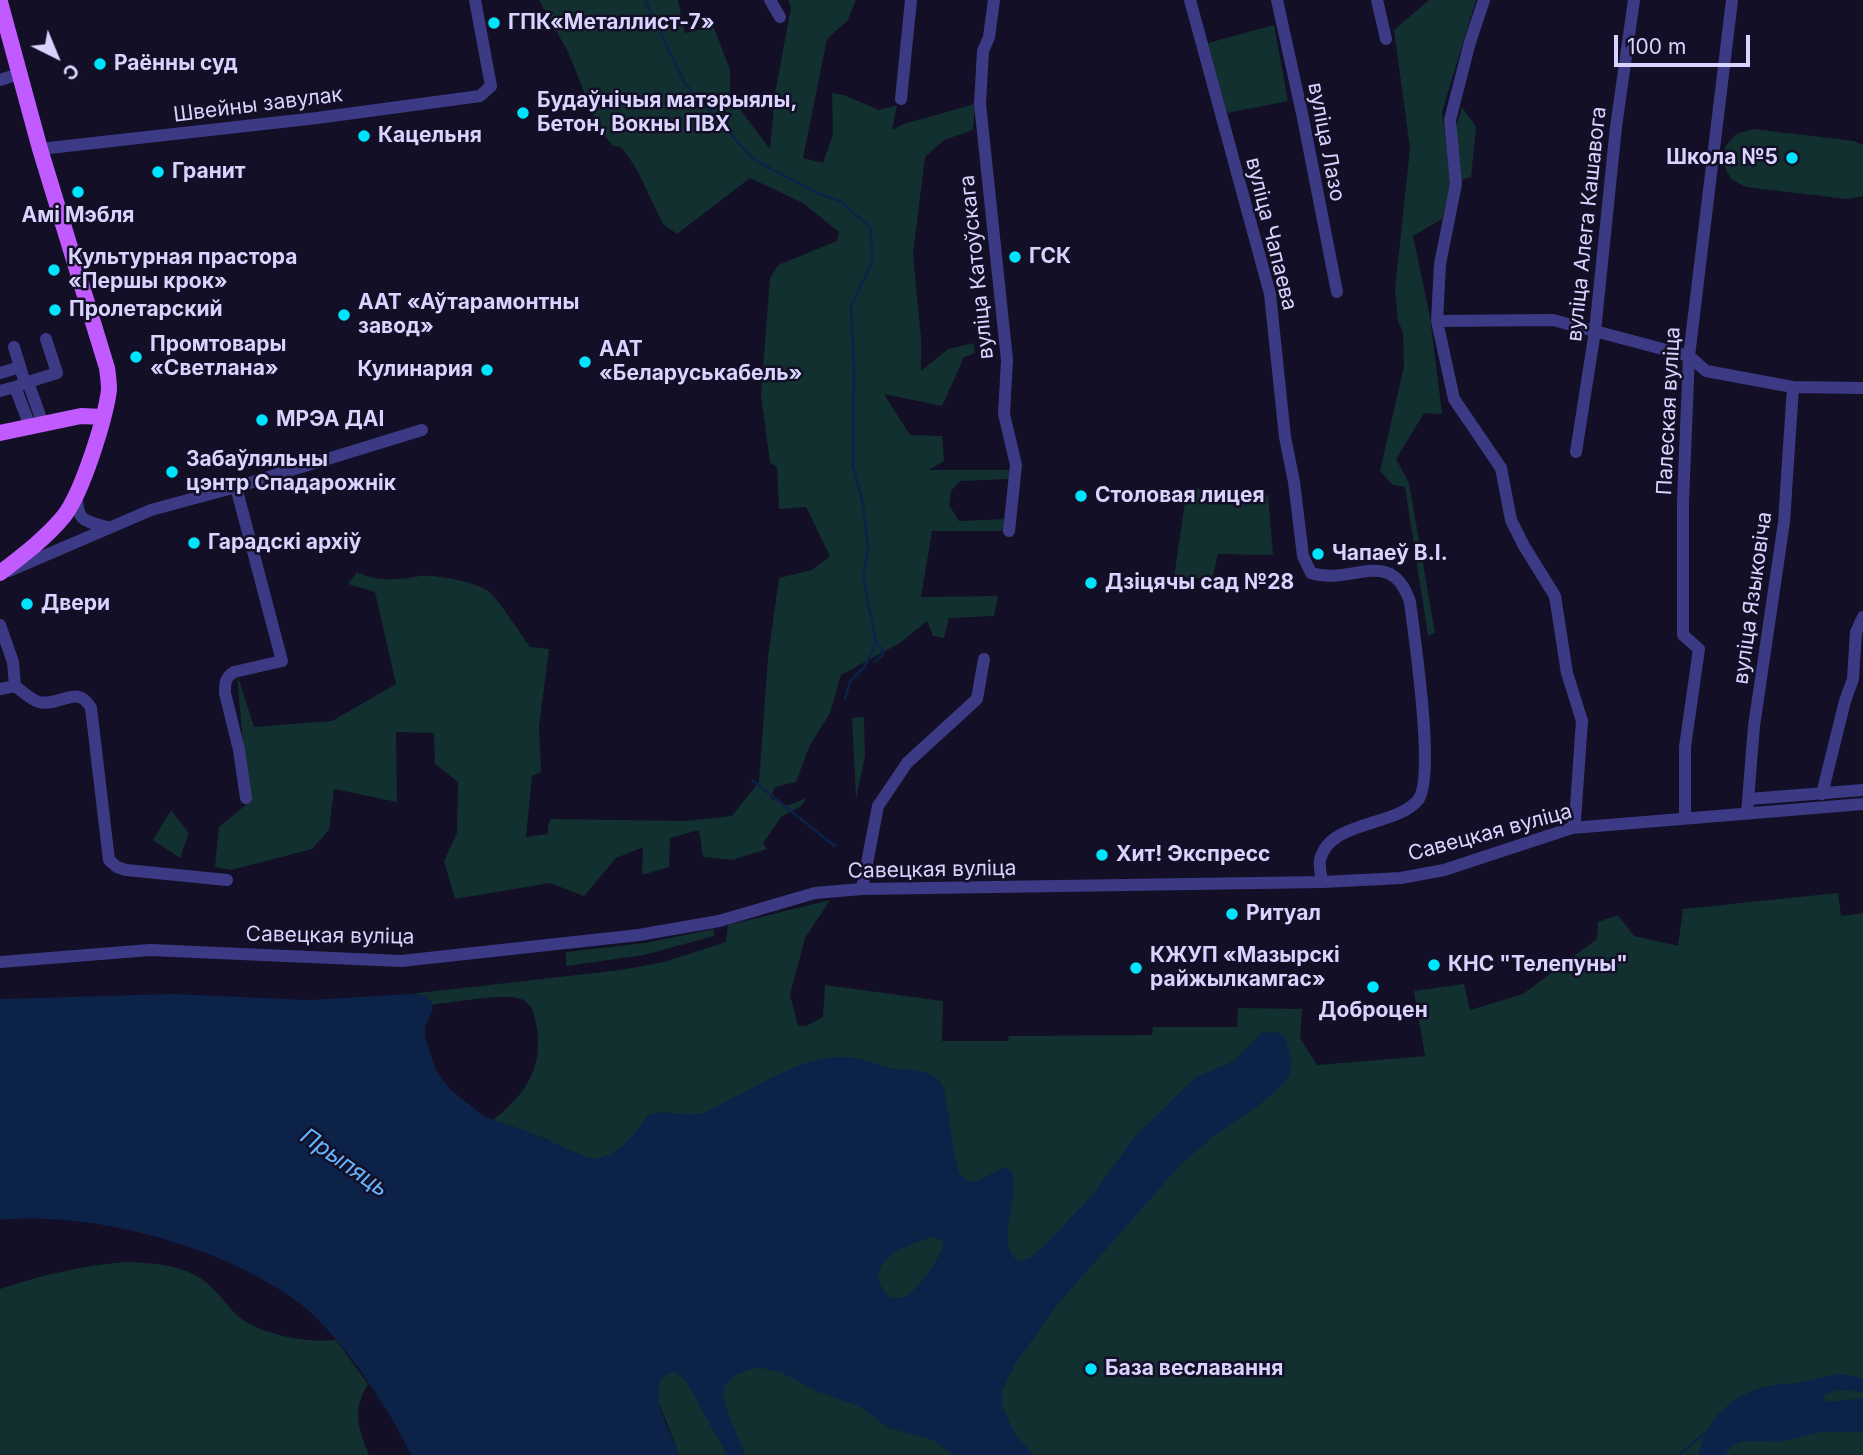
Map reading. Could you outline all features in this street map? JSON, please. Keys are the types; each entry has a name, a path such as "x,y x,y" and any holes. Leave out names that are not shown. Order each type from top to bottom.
{"main road":[{"path":"0,2 40,149 107,368 109,387 103,417 77,496 64,516 48,533 0,574"},
{"path":"0,433 81,416 103,417"}],"street":[{"name":"Швейны завулак","path":"40,149 317,118 481,96 491,86 475,0"},
{"path":"770,0 780,17"},
{"path":"901,99 911,0"},
{"name":"вуліца Катоўскага","path":"994,0 989,37 983,51 980,104 1007,360 1004,414 1016,465 1009,531"},
{"name":"вуліца Чапаева","path":"1190,0 1270,294 1285,437 1294,482 1303,556 1311,573 1321,576 1382,570 1394,575 1404,583 1410,602 1425,750 1424,783 1418,799 1406,809 1340,835 1328,845 1320,861 1322,882"},
{"name":"вуліца Лазо","path":"1277,0 1337,292"},
{"path":"1377,0 1386,39"},
{"path":"1484,0 1450,120 1456,184 1440,264 1437,321 1454,399 1501,468 1511,520 1555,596 1567,673 1582,721 1575,820 1572,828"},
{"name":"вуліца Алега Кашавога","path":"1576,452 1595,331 1616,127 1634,0"},
{"name":"Палеская вуліца","path":"1685,818 1685,747 1699,649 1683,635 1683,501 1689,356 1732,0"},
{"path":"0,80 19,74"},
{"path":"1437,321 1553,320 1689,356 1706,371 1793,387 1863,388"},
{"path":"0,391 57,373 46,339"},
{"path":"14,347 36,425"},
{"path":"0,373 20,367"},
{"name":"вуліца Языковіча","path":"1747,813 1754,726 1784,522 1793,387"},
{"path":"0,574 151,510 422,430"},
{"path":"236,487 282,661 229,674 225,684 246,797"},
{"path":"77,496 77,512 83,520 107,527"},
{"path":"1822,794 1853,679 1856,632 1863,617"},
{"path":"0,625 13,662 15,687"},
{"path":"862,890 878,806 907,763 977,699 984,659"},
{"path":"0,690 15,687 37,702 52,702 78,695 86,699 91,708 109,860 113,864 126,870 226,880"},
{"path":"1749,799 1863,790"},
{"name":"Савецкая вуліца","path":"0,962 150,950 401,961 639,935 719,920 815,893 1322,882 1401,877 1444,870 1572,828 1863,804"}],"green space":[{"path":"539,0 678,0 685,33 713,26 730,69 730,96 770,149 775,94 791,7 788,0 856,0 848,20 827,39 803,158 823,163 833,134 832,93 844,95 879,110 897,105 892,130 904,124 975,104 973,130 944,140 925,157 913,254 921,338 921,371 948,349 974,343 975,353 964,357 942,406 884,394 910,435 942,436 944,461 928,470 1009,470 1009,479 960,481 951,491 949,505 959,521 1007,519 1006,531 932,531 921,597 998,596 994,616 949,618 944,638 933,636 927,621 900,643 841,675 830,713 809,747 796,782 775,787 770,798 786,806 807,798 800,807 782,816 763,843 767,849 732,860 703,857 699,830 670,838 669,867 642,875 643,847 616,858 584,896 550,883 455,899 444,861 457,833 458,782 435,764 434,733 396,732 397,802 334,789 329,830 312,849 231,870 215,867 219,827 248,803 237,674 254,727 332,721 396,684 375,592 348,584 357,572 388,579 435,576 482,588 498,601 530,647 549,649 539,727 541,772 532,776 526,837 548,834 551,819 685,821 732,816 759,782 768,657 779,578 812,570 830,556 806,507 779,509 777,467 770,463 761,394 770,278 778,265 837,241 839,232 803,203 750,178 677,234 663,224 636,168 622,148 612,145 598,127 568,52"},
{"path":"1429,0 1476,0 1442,112 1451,184 1442,219 1413,236 1430,317 1442,414 1424,413 1396,459 1409,483 1435,633 1428,636 1405,487 1393,485 1380,471 1404,366 1403,332 1398,321 1395,289 1410,148 1394,30"},
{"path":"1274,25 1288,101 1227,113 1208,43"},
{"path":"1462,107 1476,127 1471,177 1461,180 1456,128"},
{"path":"1753,129 1854,141 1863,145 1863,196 1847,199 1746,187 1731,179 1723,164 1725,147 1736,134"},
{"path":"1187,488 1268,495 1273,555 1218,554 1212,579 1174,577"},
{"path":"864,717 865,756 856,799 852,718"},
{"path":"171,810 189,833 180,858 153,840"},
{"path":"1838,893 1841,916 1863,913 1863,1455 679,1455 658,1400 657,1389 551,1141 493,1120 524,1089 535,1066 538,1039 531,1007 523,1000 506,997 432,1005 426,996 410,994 621,970 664,962 726,942 728,925 830,900 805,938 790,995 798,1025 806,1026 823,1017 825,985 943,1001 942,1041 1009,1041 1008,1036 1152,1035 1153,1027 1237,1027 1238,1008 1302,1009 1300,1038 1317,1065 1425,1056 1414,991 1464,984 1470,1010 1523,994 1597,939 1598,922 1618,915 1634,936 1678,946 1683,909"},
{"path":"714,929 714,936 644,955 566,966 566,952 645,943"},
{"path":"127,1262 171,1266 187,1271 202,1279 238,1316 271,1333 298,1339 336,1340 368,1384 360,1402 358,1419 369,1455 0,1455 0,1289 63,1271"}],"water":[{"name":"Прыпяць","path":"173,994 309,1000 410,994 426,996 433,1008 425,1027 425,1037 436,1070 450,1089 485,1117 595,1159 611,1154 622,1146 648,1115 706,1112 774,1076 816,1060 852,1057 890,1068 924,1072 935,1077 944,1088 960,1174 967,1181 975,1182 1005,1167 1012,1172 1014,1182 1008,1245 1019,1261 1030,1258 1048,1242 1095,1192 1134,1137 1196,1077 1234,1061 1261,1033 1277,1032 1285,1037 1292,1061 1289,1076 1267,1099 1213,1137 1181,1164 1058,1304 1015,1364 1002,1391 1002,1406 1014,1432 1033,1455 954,1455 933,1440 889,1428 859,1406 816,1391 781,1372 756,1367 735,1375 724,1387 723,1395 745,1455 727,1455 686,1381 675,1372 664,1376 659,1384 658,1395 660,1408 679,1455 411,1455 377,1394 346,1351 313,1315 267,1282 195,1249 115,1227 75,1221 0,1220 0,999","holes":["933,1237 943,1241 935,1263 917,1287 906,1296 890,1297 881,1285 879,1275 889,1257 922,1240"]},
{"path":"1840,1374 1863,1378 1863,1392 1839,1390 1825,1394 1823,1399 1829,1402 1863,1398 1863,1432 1820,1432 1781,1442 1744,1441 1733,1445 1725,1455 1699,1455 1701,1443 1713,1421 1741,1396 1764,1387"}],"waterway":[{"path":"645,0 684,82 753,159 817,193 840,201 870,227 873,260 851,306 854,369 853,467 863,504 868,549 863,576 876,642 865,666 850,681 845,699"},
{"path":"874,662 883,655 876,642"},
{"path":"753,781 835,846"},
{"path":"1679,1455 1702,1435 1707,1434"}],"place":[{"name":"ГПК«Металлист-7»","path":"494,23"},
{"name":"Раённы суд","path":"100,64"},
{"name":"Будаўнічыя матэрыялы, Бетон, Вокны ПВХ","path":"523,113"},
{"name":"Кацельня","path":"364,136"},
{"name":"Школа №5","path":"1792,158"},
{"name":"Гранит","path":"158,172"},
{"name":"Амі Мэбля","path":"78,192"},
{"name":"ГСК","path":"1015,257"},
{"name":"Культурная прастора «Першы крок»","path":"54,270"},
{"name":"Пролетарский","path":"55,310"},
{"name":"ААТ «Аўтарамонтны завод»","path":"344,315"},
{"name":"Промтовары «Светлана»","path":"136,357"},
{"name":"ААТ «Беларуськабель»","path":"585,362"},
{"name":"Кулинария","path":"487,370"},
{"name":"МРЭА ДАІ","path":"262,420"},
{"name":"Забаўляльны цэнтр Спадарожнік","path":"172,472"},
{"name":"Столовая лицея","path":"1081,496"},
{"name":"Гарадскі архіў","path":"194,543"},
{"name":"Чапаеў В.І.","path":"1318,554"},
{"name":"Дзіцячы сад №28","path":"1091,583"},
{"name":"Двери","path":"27,604"},
{"name":"Хит! Экспресс","path":"1102,855"},
{"name":"Ритуал","path":"1232,914"},
{"name":"КНС \"Телепуны\"","path":"1434,965"},
{"name":"КЖУП «Мазырскі райжылкамгас»","path":"1136,968"},
{"name":"Доброцен","path":"1373,987"},
{"name":"База веславання","path":"1091,1369"}]}
